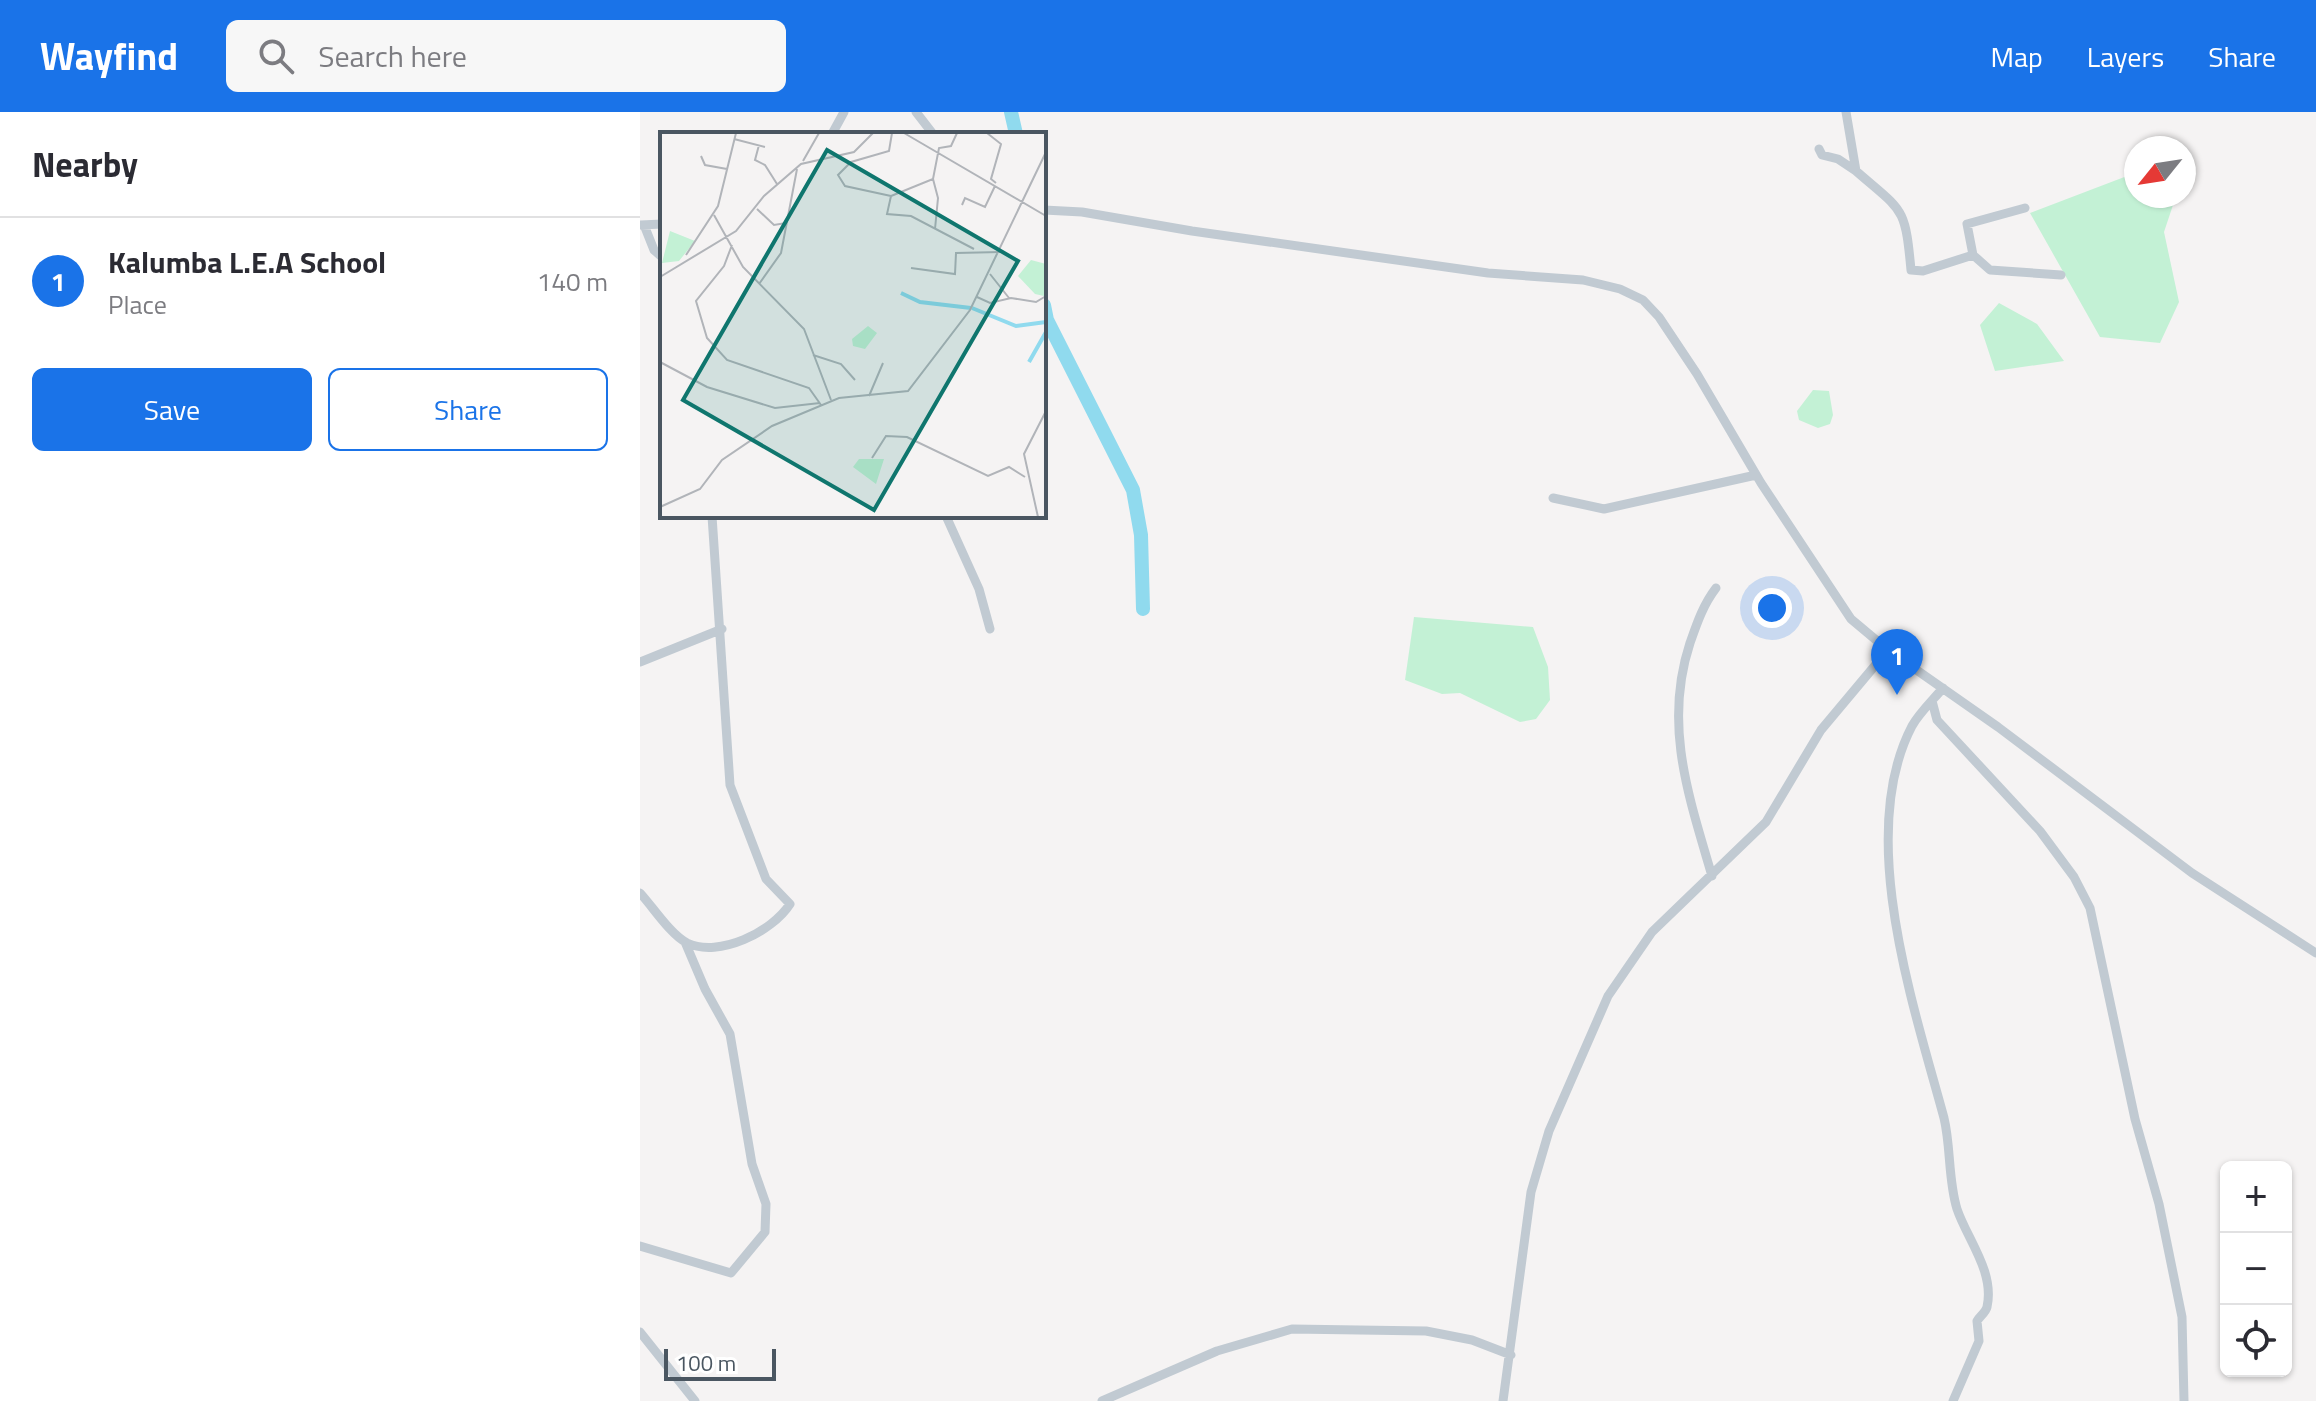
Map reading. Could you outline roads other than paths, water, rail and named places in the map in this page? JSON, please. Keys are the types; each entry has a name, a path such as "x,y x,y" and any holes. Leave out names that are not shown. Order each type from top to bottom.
{"street":[{"path":"833,132 844,112"},
{"path":"916,112 931,132"},
{"path":"1846,112 1856,171"},
{"path":"1819,149 1822,155 1838,159 1856,171 1900,210 1907,231 1911,270 1923,271 1973,255"},
{"path":"2025,208 1967,224 1973,255 1990,270 2061,275"},
{"path":"1046,210 1082,212 1192,231 1488,273 1583,280 1620,289 1643,300 1659,317 1839,603 1888,650 2192,873 2316,953"},
{"path":"642,225 654,250 660,255"},
{"path":"1553,498 1604,509 1756,475"},
{"path":"685,942 723,947 758,931 790,904 766,879 730,785 722,629 714,586 712,518"},
{"path":"947,518 979,589 990,629"},
{"path":"1712,876 1684,772 1677,706 1678,684 1696,624 1716,588"},
{"path":"640,662 722,629"},
{"path":"1503,1401 1531,1192 1549,1131 1591,1029 1608,996 1652,932 1766,822 1821,730 1888,650"},
{"path":"1943,688 1915,721 1894,774 1890,797 1891,854 1906,969 1944,1118 1956,1208 1982,1267 1987,1291 1987,1308 1977,1321 1979,1341 1953,1401"},
{"path":"1932,701 1937,720 2040,831 2074,877 2090,908 2135,1119 2159,1204 2182,1317 2184,1401"},
{"path":"640,893 685,942 730,1034 752,1164 766,1204 765,1232 731,1273 640,1246"},
{"path":"1102,1401 1217,1351 1292,1329 1426,1331 1472,1340 1511,1355"},
{"path":"640,1332 695,1401"},
{"path":"1124,1392 1132,1401"}],"waterway":[{"path":"1011,112 1016,132"},
{"path":"1046,315 1133,490 1141,535 1143,609"}],"place":[{"name":"Kalumba L.E.A School","path":"1897,695"}]}
